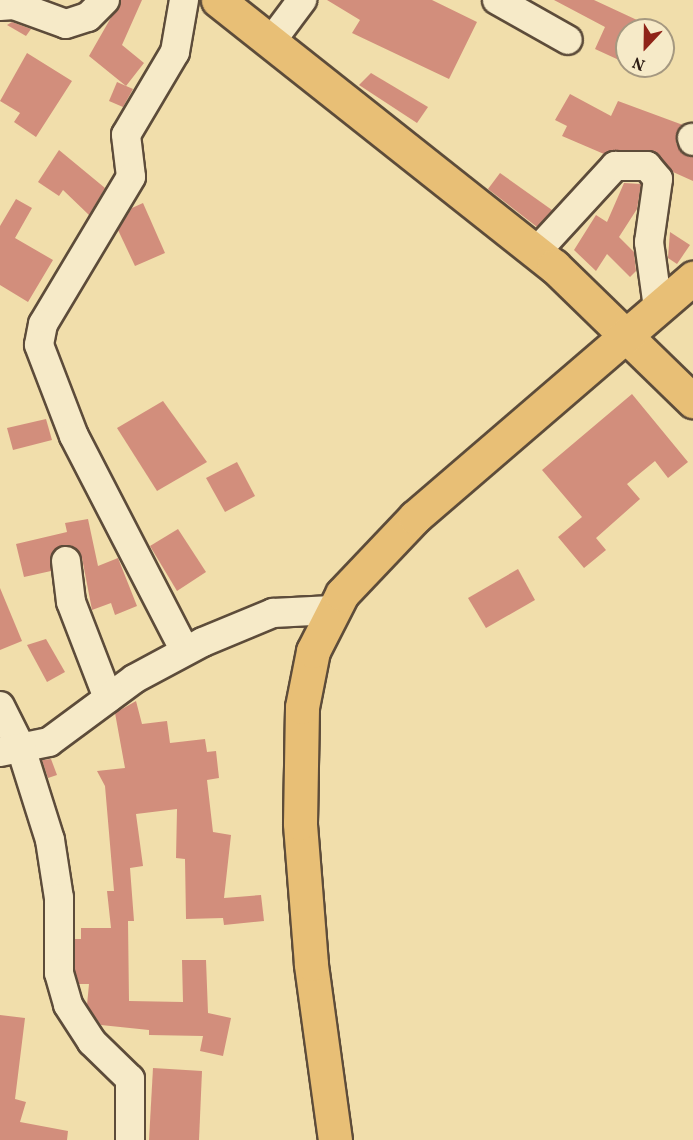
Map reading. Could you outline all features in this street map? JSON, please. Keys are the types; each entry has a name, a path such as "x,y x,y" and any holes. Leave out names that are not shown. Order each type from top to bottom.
{"main road":[{"path":"218,0 536,252 627,333 693,401"},
{"path":"335,1140 308,933 300,800 304,698 313,651 332,610 415,517 693,278"}],"street":[{"path":"0,6 77,23 105,0"},
{"path":"184,0 176,52 126,135 128,185 43,324 39,345 84,457 185,651"},
{"path":"270,43 302,0"},
{"path":"496,0 568,40"},
{"path":"536,252 615,166 647,166 658,179 649,243 658,308"},
{"path":"66,561 71,602 108,698"},
{"path":"10,750 49,742 108,698 185,651 273,613 332,610"},
{"path":"0,706 10,750 52,852 59,898 58,973 68,1005 92,1042 130,1079 130,1140"}],"building":[{"path":"121,0 142,0 122,45 144,63 126,86 89,56"},
{"path":"327,0 432,0 477,22 449,79 352,33 360,20"},
{"path":"554,0 594,0 633,18 615,18 615,58 595,49 605,27"},
{"path":"12,22 31,29 26,36 7,25"},
{"path":"27,53 72,81 36,137 14,122 20,113 0,101"},
{"path":"371,73 428,107 417,123 359,85"},
{"path":"117,82 133,89 123,107 109,101"},
{"path":"570,94 611,116 618,101 683,125 676,143 683,154 693,157 693,181 673,172 653,151 604,154 562,136 567,126 555,120"},
{"path":"59,150 105,188 89,215 63,190 59,196 38,182"},
{"path":"500,173 552,210 537,227 488,189"},
{"path":"624,183 641,184 637,209 619,237 634,252 636,271 630,277 607,254 596,271 574,250 596,215 607,222"},
{"path":"16,199 32,208 15,238 53,260 28,302 0,285 0,226"},
{"path":"143,203 165,253 135,266 118,230 132,208"},
{"path":"670,232 690,245 677,264 668,258"},
{"path":"632,394 688,462 668,478 655,461 627,484 640,499 596,538 606,550 584,568 558,537 582,517 542,470"},
{"path":"163,401 207,462 157,491 117,428"},
{"path":"46,419 52,440 13,450 7,428"},
{"path":"237,462 255,496 225,512 206,478"},
{"path":"88,519 98,566 118,558 137,606 115,615 111,603 92,610 82,558 72,546 56,548 51,571 24,577 16,544 67,532 65,523"},
{"path":"178,529 206,572 177,591 150,546"},
{"path":"518,569 535,600 486,628 468,598"},
{"path":"0,588 22,641 0,650"},
{"path":"46,639 65,672 47,682 27,645"},
{"path":"136,701 142,724 167,721 170,743 205,739 207,752 216,751 219,778 207,780 213,832 231,835 224,898 261,895 264,921 224,925 223,918 186,919 185,859 176,858 177,809 136,814 143,866 130,868 134,921 128,921 129,1001 183,1002 182,960 206,960 208,1013 231,1018 223,1056 200,1051 203,1036 149,1035 149,1030 101,1025 87,1005 89,984 79,984 75,971 75,939 81,939 81,928 111,928 107,891 114,891 105,786 97,771 125,768 115,713"},
{"path":"51,759 57,775 48,778 42,760"},
{"path":"0,1015 25,1018 15,1099 26,1102 20,1122 68,1131 67,1140 0,1140"},
{"path":"153,1068 202,1071 199,1140 149,1140"}]}
